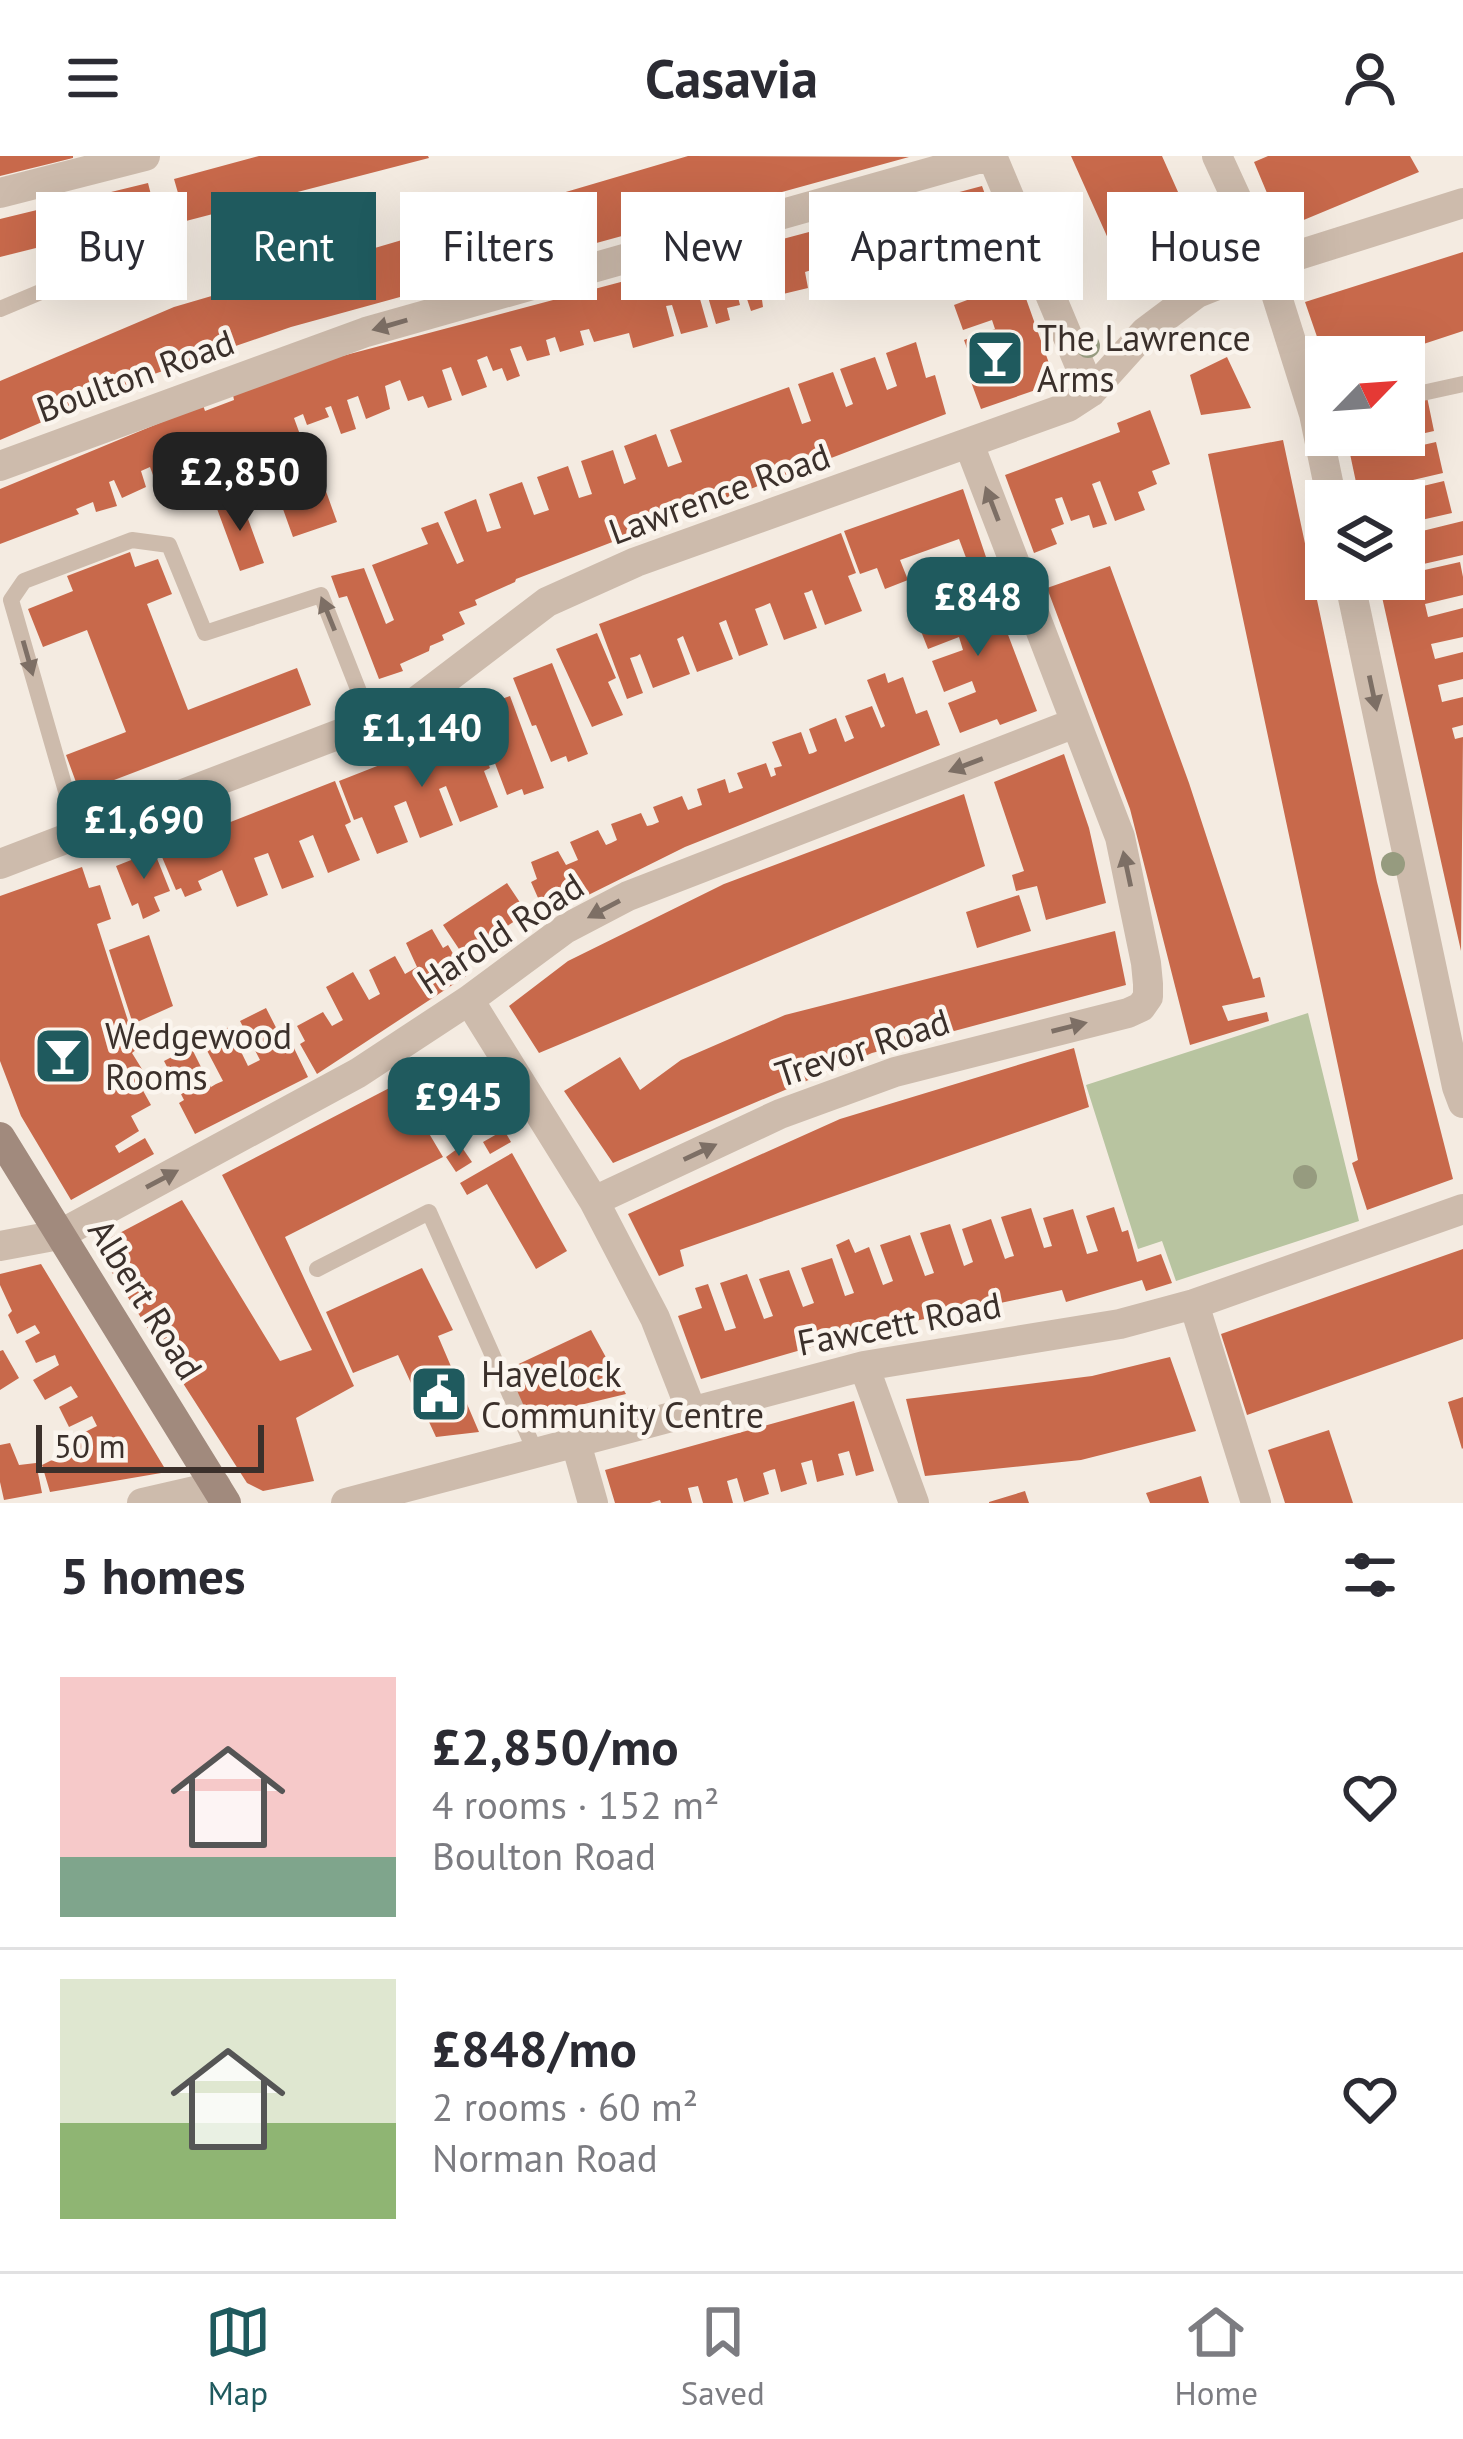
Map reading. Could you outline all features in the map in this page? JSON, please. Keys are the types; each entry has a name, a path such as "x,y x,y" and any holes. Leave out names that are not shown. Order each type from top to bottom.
{"main road":[{"name":"Albert Road","path":"0,1136 221,1494"}],"street":[{"path":"0,193 145,156"},
{"name":"Boulton Road","path":"0,466 366,332 990,156 1091,392"},
{"path":"1216,156 1233,192"},
{"name":"Lawrence Road","path":"1304,254 1463,203"},
{"name":"Lawrence Road","path":"0,864 417,701 547,602 636,562 1068,407 1091,392 1145,332 1187,300"},
{"path":"1279,300 1314,414 1328,480"},
{"path":"969,444 1076,722"},
{"path":"1353,600 1463,1103"},
{"name":"Trevor Road","path":"595,1201 780,1114 895,1072 1141,1006 1148,997 1148,984 1120,837 1076,722"},
{"name":"Harold Road","path":"0,1246 59,1234 358,1073 566,929 628,896 1076,722"},
{"path":"469,1000 595,1201 655,1318 691,1410"},
{"name":"Fawcett Road","path":"346,1503 864,1366 1120,1324 1194,1304 1463,1209"},
{"path":"1194,1304 1256,1503"},
{"path":"864,1366 914,1503"},
{"path":"576,1443 593,1503"},
{"path":"142,1503 221,1494"}],"lane":[{"path":"0,309 36,294"},
{"path":"1425,392 1463,384"},
{"path":"78,833 11,600 24,581 88,556 132,540 169,544 205,633 321,595 371,722"},
{"path":"317,1269 430,1212 536,1454"}],"green space":[{"path":"1308,1013 1359,1221 1176,1281 1162,1241 1138,1249 1086,1085"}],"building":[{"path":"0,156 73,156 73,158 0,176"},
{"path":"259,156 429,158 298,192 211,192 211,215 187,221 187,192 178,192 174,179"},
{"path":"688,156 909,157 782,192 621,192 621,236 597,243 597,192 565,192"},
{"path":"1071,156 1162,156 1178,192 1107,192 1107,236"},
{"path":"1268,156 1410,156 1419,172 1304,220 1304,192 1267,192 1254,162"},
{"path":"148,183 150,192 111,192"},
{"path":"36,210 36,248 0,257 0,219"},
{"path":"809,232 808,288 785,294 785,238"},
{"path":"400,241 400,297 291,327 157,373 0,440 0,381 174,307 211,296 211,300 376,300 376,248"},
{"path":"1463,252 1463,331 1425,344 1425,336 1317,336 1305,302"},
{"path":"621,282 621,300 700,300 708,327 681,334 672,305 666,306 674,336 633,348 629,333 594,342 589,329 580,331 584,345 560,352 555,337 546,340 550,355 527,361 521,346 510,349 520,376 507,381 502,368 493,371 487,356 477,360 487,387 462,396 451,367 442,370 452,400 428,408 423,396 408,401 400,380 385,386 390,409 366,419 358,396 347,400 356,429 341,434 331,406 325,408 329,417 307,425 303,414 294,418 302,440 288,445 285,438 224,467 217,450 180,466 186,484 160,494 150,467 141,471 146,487 122,498 114,480 109,482 117,506 96,512 93,502 76,509 79,514 0,544 0,489 203,405 205,411 234,400 233,395 312,364 553,300 597,300 597,288"},
{"path":"709,300 739,300 740,305 727,308 730,320 716,324"},
{"path":"747,300 762,300 763,307 751,311"},
{"path":"967,300 1027,300 1056,383 981,409 967,371 974,368 964,340 995,329 992,320 963,330 954,305"},
{"path":"916,342 926,378 935,375 946,414 516,579 459,612 465,624 442,635 444,640 429,651 400,664 403,671 379,679 347,596 339,598 331,576 364,568 386,624 394,620 372,565 428,544 421,528 438,522 457,564 464,561 444,512 476,499 487,532 501,528 489,494 522,482 534,515 549,510 537,477 568,466 579,498 592,494 581,461 613,450 624,484 636,479 624,446 656,434 668,467 682,462 670,430 789,387 802,424 811,421 798,384 833,372 846,407 853,404 840,369 875,357 887,390 897,386 886,353"},
{"path":"1227,357 1251,408 1201,415 1190,375"},
{"path":"1425,397 1434,431 1425,433"},
{"path":"1150,410 1170,464 1152,471 1157,484 1138,492 1145,510 1115,521 1100,481 1092,484 1107,524 1093,528 1089,515 1071,521 1062,497 1055,499 1064,524 1051,529 1057,544 1034,553 1005,475 1120,432 1117,423"},
{"path":"1283,440 1305,543 1305,600 1317,600 1377,882 1453,1179 1367,1210 1352,1163 1358,1160 1208,454"},
{"path":"1436,442 1443,473 1413,480 1356,480 1350,456 1425,456 1425,444"},
{"path":"318,469 337,522 293,537 274,484"},
{"path":"1444,481 1452,513 1425,519 1425,486"},
{"path":"963,489 986,557 968,563 959,539 900,560 908,580 885,589 877,568 860,574 844,531"},
{"path":"240,497 264,563 240,571 216,506"},
{"path":"1463,521 1463,555 1425,564 1425,530"},
{"path":"841,533 856,573 848,576 862,611 825,625 812,590 804,593 817,628 784,640 770,603 755,609 768,645 739,656 726,620 719,623 733,659 697,672 683,636 677,639 690,674 653,688 640,654 630,658 643,693 627,699 599,624"},
{"path":"130,552 135,567 158,559 172,594 147,604 188,710 297,668 311,705 80,793 66,755 126,732 87,630 43,647 28,609 73,591 67,576"},
{"path":"1460,562 1463,595 1425,604 1428,617 1463,608 1463,637 1431,644 1435,659 1463,652 1463,679 1438,685 1442,702 1463,697 1463,725 1452,728 1455,739 1463,737 1461,951 1383,600 1425,600 1425,570"},
{"path":"1110,566 1189,783 1253,979 1260,977 1265,997 1222,1006 1228,1021 1267,1012 1269,1021 1190,1045 1130,809 1047,588"},
{"path":"988,582 1037,711 960,733 948,703 976,692 972,681 944,692 932,661 963,650 959,637 928,649 917,621 936,613 932,604"},
{"path":"597,633 616,678 608,682 623,715 592,727 556,649"},
{"path":"552,663 588,754 568,762 566,756 551,762 513,678"},
{"path":"885,673 888,683 903,677 916,714 927,710 940,745 685,847 546,916 531,882 537,879 531,862 558,851 566,865 578,860 570,842 598,830 606,845 611,843 617,840 611,824 641,813 647,826 652,825 659,822 653,807 682,796 688,810 702,805 697,789 725,779 729,793 743,788 737,773 766,763 771,777 776,775 774,768 782,766 772,742 801,732 809,754 813,753 817,751 809,729 836,718 845,742 854,738 845,716 872,706 881,728 885,726 867,680"},
{"path":"510,696 544,788 524,795 522,789 507,795 471,710"},
{"path":"474,728 490,768 484,771 498,807 460,822 446,786 439,789 453,825 420,838 406,801 394,806 408,842 377,854 362,817 354,820 339,781"},
{"path":"1064,754 1089,828 1106,903 1046,920 1037,886 1016,891 1012,875 1024,871 994,782"},
{"path":"335,781 351,822 345,825 360,860 328,873 313,835 299,841 314,877 282,889 268,853 254,858 268,895 237,907 222,870 198,881 202,890 185,897 181,888 176,890 159,850"},
{"path":"964,794 985,866 539,1053 509,1006 568,961 724,884"},
{"path":"154,851 170,891 154,897 160,911 143,919 138,903 132,906 116,866"},
{"path":"82,867 89,888 100,885 111,919 97,924 137,1049 132,1053 150,1082 141,1087 151,1105 131,1116 139,1131 115,1146 119,1153 145,1138 154,1154 71,1200 21,1116 0,1061 0,896"},
{"path":"507,883 527,913 463,955 443,925"},
{"path":"1019,895 1031,931 977,948 966,912"},
{"path":"432,929 466,976 317,1074 300,1044 305,1041 297,1026 323,1012 332,1026 343,1020 326,987 353,972 369,1000 380,994 369,970 395,956 405,974 417,967 406,943"},
{"path":"1115,931 1126,985 872,1053 613,1163 564,1091 620,1057 640,1090 681,1060 785,1015"},
{"path":"149,935 173,1006 133,1024 109,950"},
{"path":"266,1008 308,1077 195,1134 164,1061 191,1047 211,1087 223,1081 202,1041 229,1027 248,1066 260,1060 240,1021"},
{"path":"1074,1048 1089,1107 680,1250 684,1266 659,1276 628,1214 840,1119"},
{"path":"463,1064 491,1104 447,1134 420,1094"},
{"path":"399,1083 443,1157 285,1237 354,1386 296,1418 314,1481 263,1491 247,1483 95,1246 182,1200 280,1361 312,1350 222,1175"},
{"path":"504,1130 511,1142 490,1154 483,1142"},
{"path":"461,1146 472,1162 456,1172 446,1157"},
{"path":"512,1153 567,1251 536,1269 487,1184 467,1195 460,1183"},
{"path":"1114,1207 1122,1232 1128,1230 1137,1262 1161,1254 1172,1283 1146,1291 1142,1280 1066,1302 1062,1290 863,1332 701,1379 678,1316 702,1308 695,1288 708,1284 725,1331 736,1328 720,1283 747,1274 764,1319 773,1316 759,1279 789,1270 803,1307 814,1303 801,1268 832,1258 845,1296 854,1293 836,1245 849,1239 855,1253 869,1247 883,1285 893,1281 880,1245 910,1235 925,1276 934,1273 920,1233 950,1224 964,1266 973,1262 962,1229 991,1219 1005,1259 1014,1256 1001,1217 1031,1208 1044,1248 1052,1246 1043,1218 1073,1209 1087,1254 1098,1251 1086,1216"},
{"path":"1463,1249 1463,1339 1247,1415 1221,1334"},
{"path":"41,1264 167,1472 50,1492 42,1465 74,1449 69,1440 97,1426 92,1416 69,1427 59,1407 78,1397 71,1386 45,1400 33,1380 59,1365 55,1355 36,1363 25,1341 40,1333 35,1325 17,1334 8,1315 12,1311 0,1274"},
{"path":"422,1268 453,1330 438,1336 479,1432 436,1437 398,1355 353,1373 326,1312"},
{"path":"591,1330 626,1394 526,1418 504,1371"},
{"path":"0,1351 19,1378 0,1390"},
{"path":"1170,1357 1196,1431 1081,1460 925,1476 906,1399 1092,1376"},
{"path":"1463,1397 1463,1448 1462,1449 1448,1402"},
{"path":"854,1401 874,1471 856,1476 849,1451 838,1454 844,1475 817,1482 812,1460 801,1463 807,1484 781,1492 775,1469 771,1470 763,1473 769,1494 744,1502 737,1478 727,1481 733,1503 703,1503 698,1486 688,1488 692,1503 615,1503 605,1470"},
{"path":"1329,1430 1353,1503 1285,1503 1268,1450"},
{"path":"10,1443 19,1465 36,1463 42,1493 4,1500 0,1445"},
{"path":"1201,1476 1209,1503 1150,1503 1146,1493"},
{"path":"1025,1491 1029,1503 989,1503 989,1502"}],"place":[{"name":"The Lawrence Arms","path":"995,358"},
{"name":"Wedgewood Rooms","path":"63,1056"},
{"name":"Havelock Community Centre","path":"439,1394"}]}
